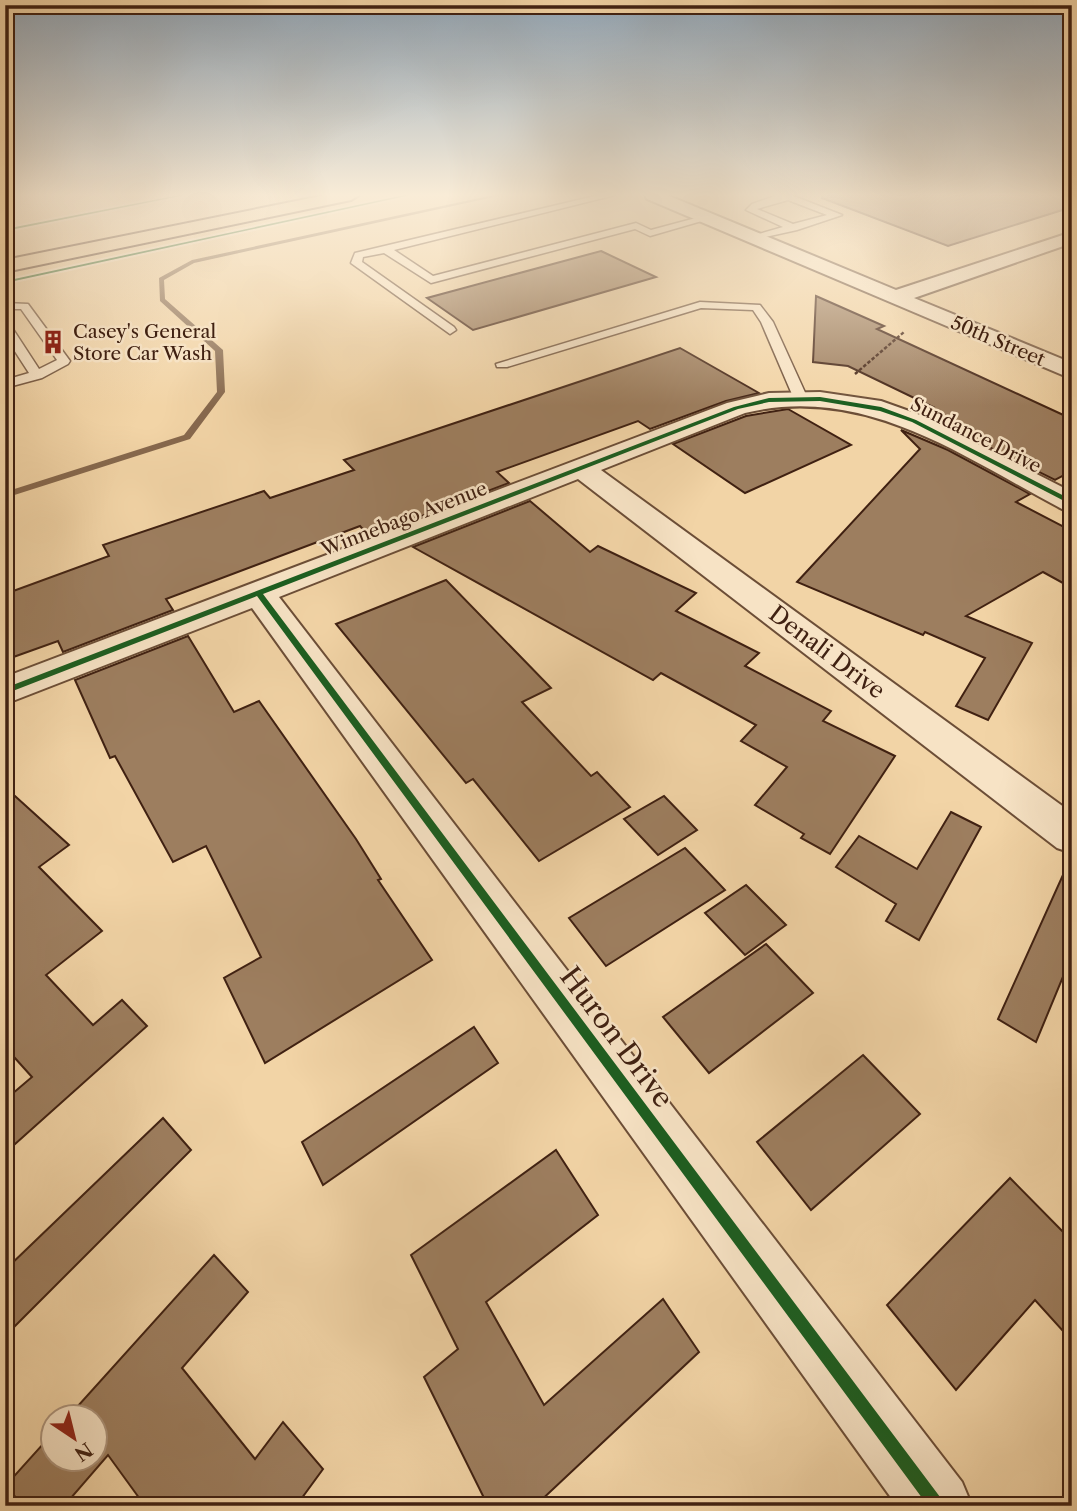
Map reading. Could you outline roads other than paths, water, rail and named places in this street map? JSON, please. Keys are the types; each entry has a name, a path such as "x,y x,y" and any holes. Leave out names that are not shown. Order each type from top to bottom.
{"street":[{"name":"50th Street","path":"821,266 1072,372"},
{"path":"895,297 988,266"},
{"name":"Winnebago Avenue","path":"5,691 260,595 736,408 769,400 810,399"},
{"name":"Sundance Drive","path":"810,399 881,408 914,421 1072,503"},
{"name":"Denali Drive","path":"581,468 1072,836"},
{"name":"Huron Drive","path":"260,595 938,1506"}],"lane":[{"path":"360,266 450,330"},
{"path":"411,266 431,279 483,266"},
{"path":"502,364 700,305 756,307 810,399"},
{"path":"5,306 24,306 64,361 37,375 5,384"},
{"path":"5,326 37,375"}],"waterway":[{"path":"5,495 187,437 221,392 219,350 162,300 161,279 186,266"}],"place":[{"name":"Casey's General Store Car Wash","path":"53,342"}]}
